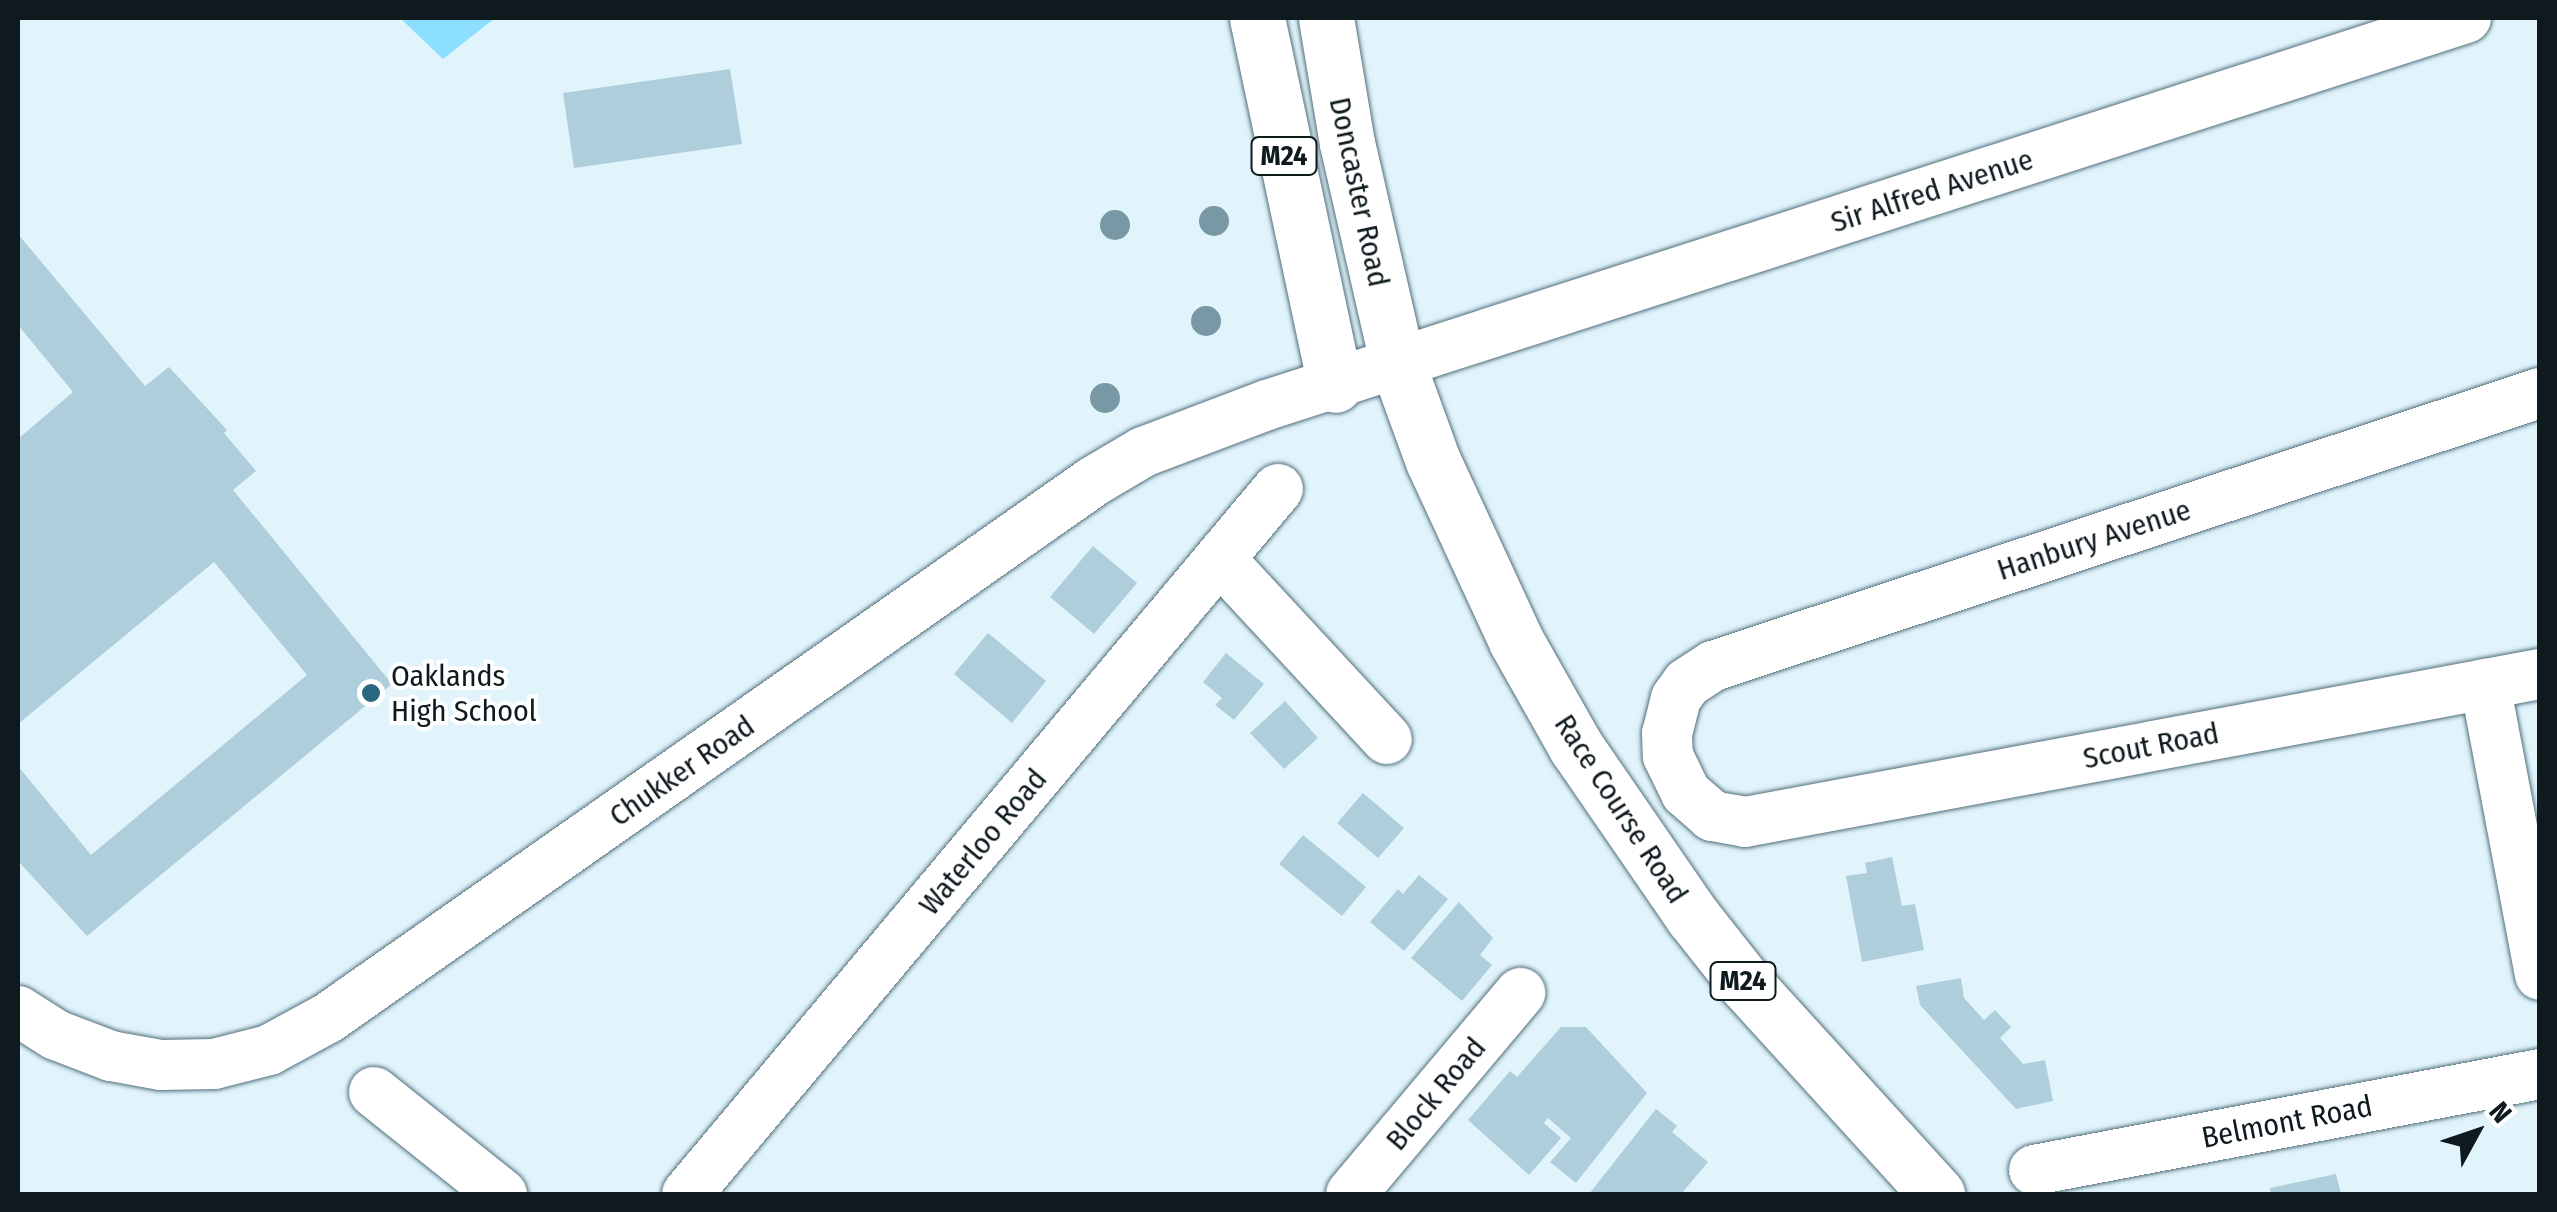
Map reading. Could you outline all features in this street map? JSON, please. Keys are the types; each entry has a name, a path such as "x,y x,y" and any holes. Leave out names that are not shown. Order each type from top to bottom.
{"main road":[{"name":"M24","path":"1257,18 1335,385"},
{"name":"Doncaster Road","path":"1326,18 1351,162 1398,365"},
{"name":"Race Course Road","path":"1398,365 1433,461 1516,640 1576,746 1693,918 1746,984 1937,1194"}],"street":[{"name":"Sir Alfred Avenue","path":"1335,385 2466,18"},
{"name":"Chukker Road","path":"18,1011 56,1035 110,1056 161,1065 214,1064 270,1050 328,1018 1094,480 1143,452 1206,426 1335,385"},
{"name":"Hanbury Avenue","path":"1764,820 1732,822 1699,807 1676,775 1668,756 1669,716 1687,683 1713,666 2540,393"},
{"name":"Waterloo Road","path":"688,1194 1278,489"},
{"path":"1221,560 1387,740"},
{"name":"Scout Road","path":"1764,820 2540,674"},
{"path":"2485,684 2540,975"},
{"name":"Block Road","path":"1352,1194 1520,993"},
{"name":"Belmont Road","path":"2034,1170 2540,1074"},
{"path":"374,1092 502,1194"}],"shaded area":[{"path":"400,18 495,18 443,59"}],"building":[{"path":"730,69 742,144 574,168 563,93"},
{"path":"18,234 145,386 169,367 227,430 224,433 256,471 233,490 392,684 87,936 18,861 18,766 91,855 307,675 214,562 18,724 18,439 73,392 18,325"},
{"path":"1093,546 1137,583 1094,634 1050,597"},
{"path":"988,633 1046,681 1012,723 954,674"},
{"path":"1226,653 1264,684 1234,720 1215,705 1222,698 1203,682"},
{"path":"1285,701 1318,738 1284,769 1250,733"},
{"path":"1363,793 1404,828 1378,858 1337,823"},
{"path":"1303,835 1366,887 1342,916 1279,864"},
{"path":"1892,857 1902,906 1915,904 1924,950 1862,962 1846,876 1867,873 1865,863"},
{"path":"1419,875 1448,899 1404,951 1370,922 1398,889 1403,894"},
{"path":"1459,902 1493,938 1480,955 1492,965 1462,1001 1411,958"},
{"path":"1961,978 1964,998 1984,1020 1995,1010 2011,1027 2000,1038 2023,1064 2045,1060 2053,1101 2016,1109 1920,1005 1916,986"},
{"path":"1561,1027 1586,1027 1647,1093 1576,1183 1550,1162 1571,1138 1548,1118 1544,1123 1561,1138 1529,1175 1468,1120 1510,1071 1517,1077"},
{"path":"1656,1109 1677,1126 1672,1132 1708,1162 1681,1194 1589,1194"},
{"path":"2336,1174 2341,1194 2271,1194 2270,1188"}],"place":[{"name":"Oaklands High School","path":"371,693"}]}
